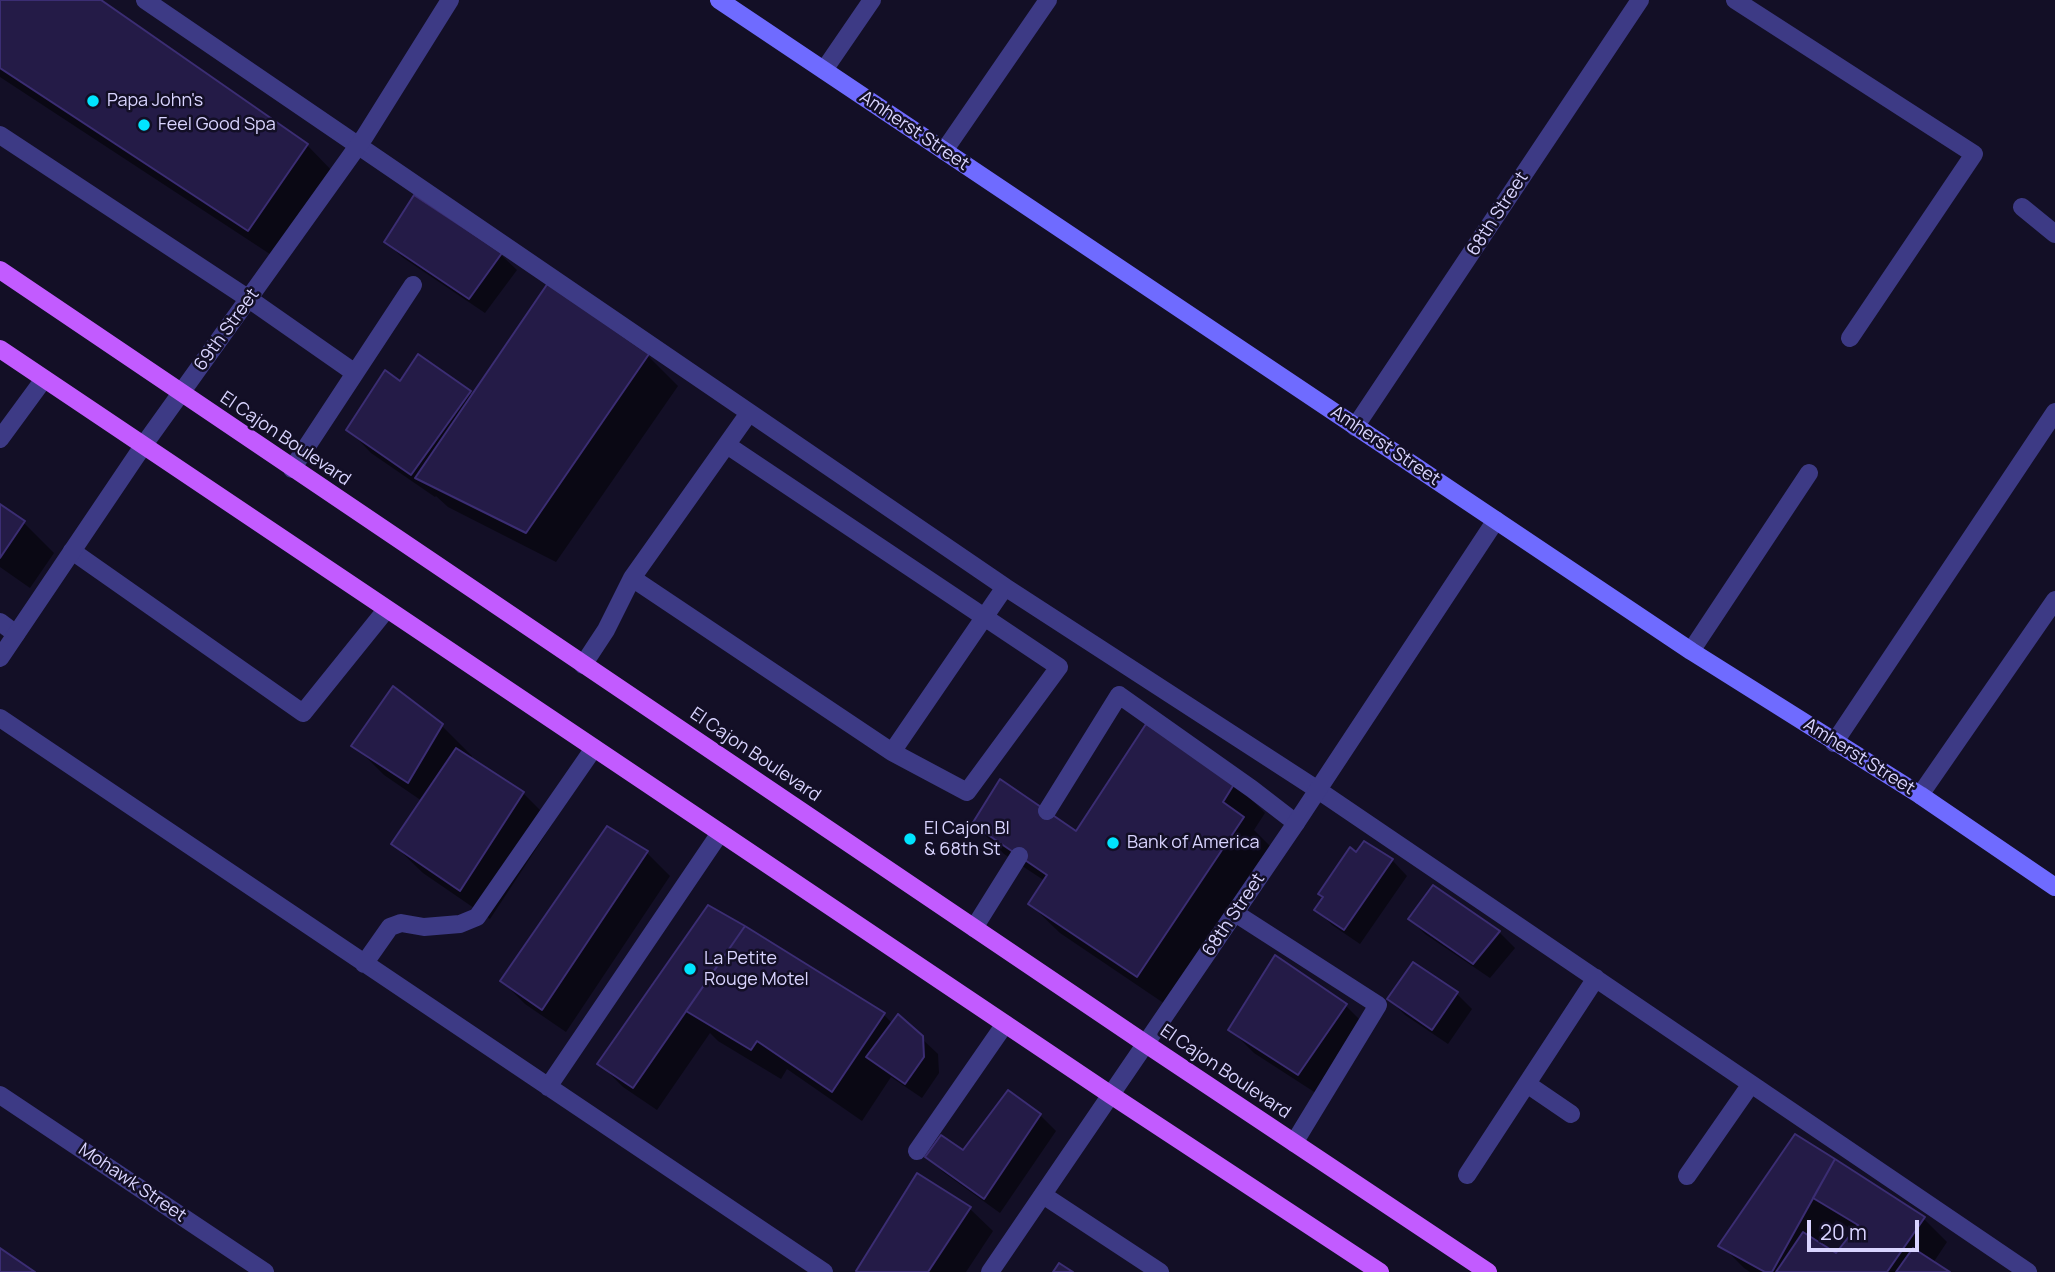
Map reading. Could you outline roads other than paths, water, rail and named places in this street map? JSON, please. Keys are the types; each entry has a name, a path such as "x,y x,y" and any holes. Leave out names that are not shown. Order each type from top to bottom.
{"main road":[{"name":"El Cajon Boulevard","path":"0,270 180,394 1488,1272"},
{"path":"0,349 1111,1095 1380,1272"}],"street":[{"path":"145,0 1004,587 1318,790 2028,1272"},
{"name":"69th Street","path":"0,658 143,446 358,145 450,0"},
{"path":"824,70 872,0"},
{"path":"944,151 1048,0"},
{"name":"68th Street","path":"1355,427 1387,383 1640,0"},
{"path":"1735,0 1973,154 1850,338"},
{"name":"Amherst Street","path":"727,2 944,151 1691,651 1920,795 2055,887"},
{"path":"0,135 355,373"},
{"path":"2022,207 2055,234"},
{"path":"292,469 413,285"},
{"path":"0,439 44,379"},
{"path":"1834,743 2055,412"},
{"path":"583,665 606,630 632,578 749,413"},
{"path":"632,578 892,752 967,792 1059,667 727,444"},
{"path":"1691,651 1810,473"},
{"name":"68th Street","path":"990,1272 1296,824 1496,520"},
{"path":"72,551 303,713 386,610"},
{"path":"892,752 1004,587"},
{"path":"1920,795 2055,600"},
{"path":"0,622 16,634"},
{"path":"1046,811 1119,695 1252,789 1296,824"},
{"path":"0,718 824,1272"},
{"path":"364,964 390,927 401,923 424,927 460,924 477,917 594,748"},
{"path":"548,1087 720,833"},
{"path":"974,928 1018,856"},
{"path":"1235,913 1378,1005 1294,1143"},
{"path":"1467,1175 1596,978"},
{"path":"918,1151 1005,1024"},
{"path":"1527,1084 1571,1114"},
{"path":"1687,1175 1751,1084"},
{"name":"Mohawk Street","path":"0,1095 265,1272"},
{"path":"1043,1195 1160,1272"}],"place":[{"name":"Papa John's","path":"93,101"},
{"name":"Feel Good Spa","path":"144,125"},
{"name":"El Cajon Bl & 68th St","path":"910,839"},
{"name":"Bank of America","path":"1113,843"},
{"name":"La Petite Rouge Motel","path":"690,969"}]}
